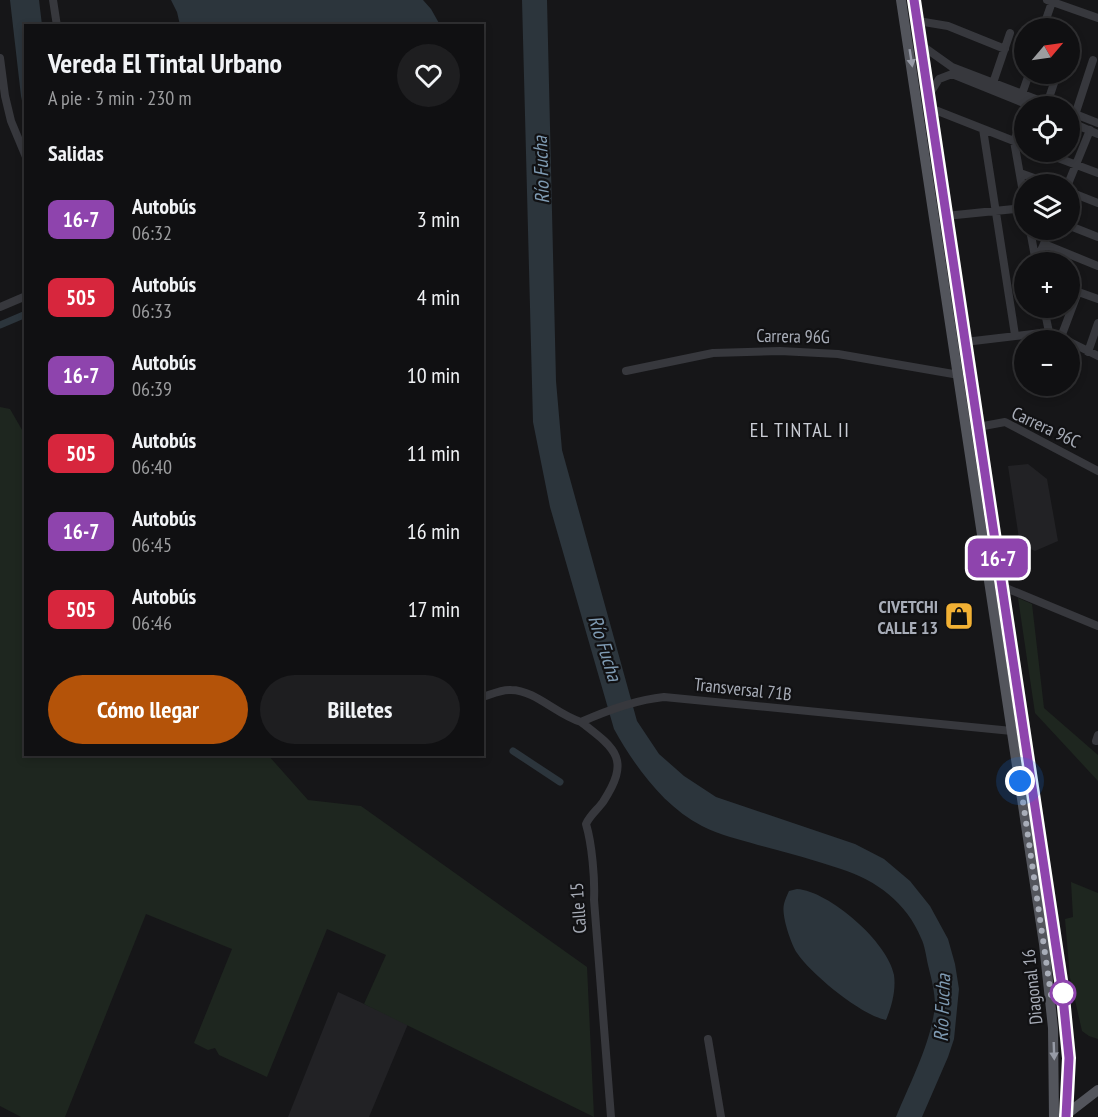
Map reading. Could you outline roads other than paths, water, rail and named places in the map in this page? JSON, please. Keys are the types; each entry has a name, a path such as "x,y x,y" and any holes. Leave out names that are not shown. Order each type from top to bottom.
{"main road":[{"name":"Diagonal 16","path":"902,0 1051,995 1055,1066 1054,1117"},
{"name":"Diagonal 16","path":"915,0 1062,987 1069,1058 1065,1116"},
{"path":"1065,1116 1098,1090"}],"street":[{"path":"53,0 57,24"},
{"path":"1045,18 1049,1 1098,18"},
{"path":"918,21 948,26 1005,49"},
{"path":"993,83 1010,33"},
{"path":"921,45 945,63 1022,94 1026,84"},
{"path":"0,58 11,121 24,152"},
{"path":"1079,96 1093,60"},
{"path":"928,95 939,79 952,74 1014,98"},
{"path":"930,108 1014,141"},
{"path":"1080,118 1098,123"},
{"path":"1072,174 1094,132 1080,122"},
{"path":"983,129 1015,330"},
{"path":"1018,162 1020,173"},
{"path":"1068,162 1098,173"},
{"path":"1080,196 1098,202"},
{"path":"946,216 1014,209"},
{"path":"1080,230 1098,237"},
{"path":"1040,252 1046,240"},
{"path":"1044,244 1098,266"},
{"path":"1080,293 1098,299"},
{"path":"0,307 24,297"},
{"path":"1088,352 1098,323"},
{"path":"965,342 1014,335"},
{"path":"1080,348 1098,356"},
{"name":"Carrera 96G","path":"626,371 712,353 780,351 838,354 959,375"},
{"name":"Carrera 96C","path":"978,427 1005,422 1098,471"},
{"path":"1001,586 1098,626"},
{"path":"484,697 514,690 536,698 554,710 581,722"},
{"name":"Transversal 71B","path":"581,722 647,699 664,698 1012,731"},
{"name":"Calle 15","path":"581,722 610,745 618,758 618,769 603,802 586,824 594,886 611,1117"},
{"path":"708,1039 721,1117"}],"water":[{"path":"10,0 39,0 42,24 24,24 24,110"},
{"path":"171,0 423,0 439,24 180,24"},
{"name":"Río Fucha","path":"522,0 547,0 556,381 562,450 637,721 659,754 684,776 716,797 855,844 884,859 910,881 930,906 948,939 959,989 954,1039 922,1117 896,1117 930,1033 935,1005 924,944 908,914 889,894 854,874 722,834 688,818 662,796 640,770 614,729 550,507 533,422"},
{"path":"797,889 810,892 840,908 855,920 881,948 894,975 893,998 886,1020 864,1011 838,993 797,953 787,929 783,909 789,891"}],"waterway":[{"path":"0,325 24,315"},
{"path":"513,751 560,782"}],"place":[{"name":"CIVETCHI CALLE 13","path":"959,616"}],"district":[{"name":"EL TINTAL II","path":"800,430"}]}
